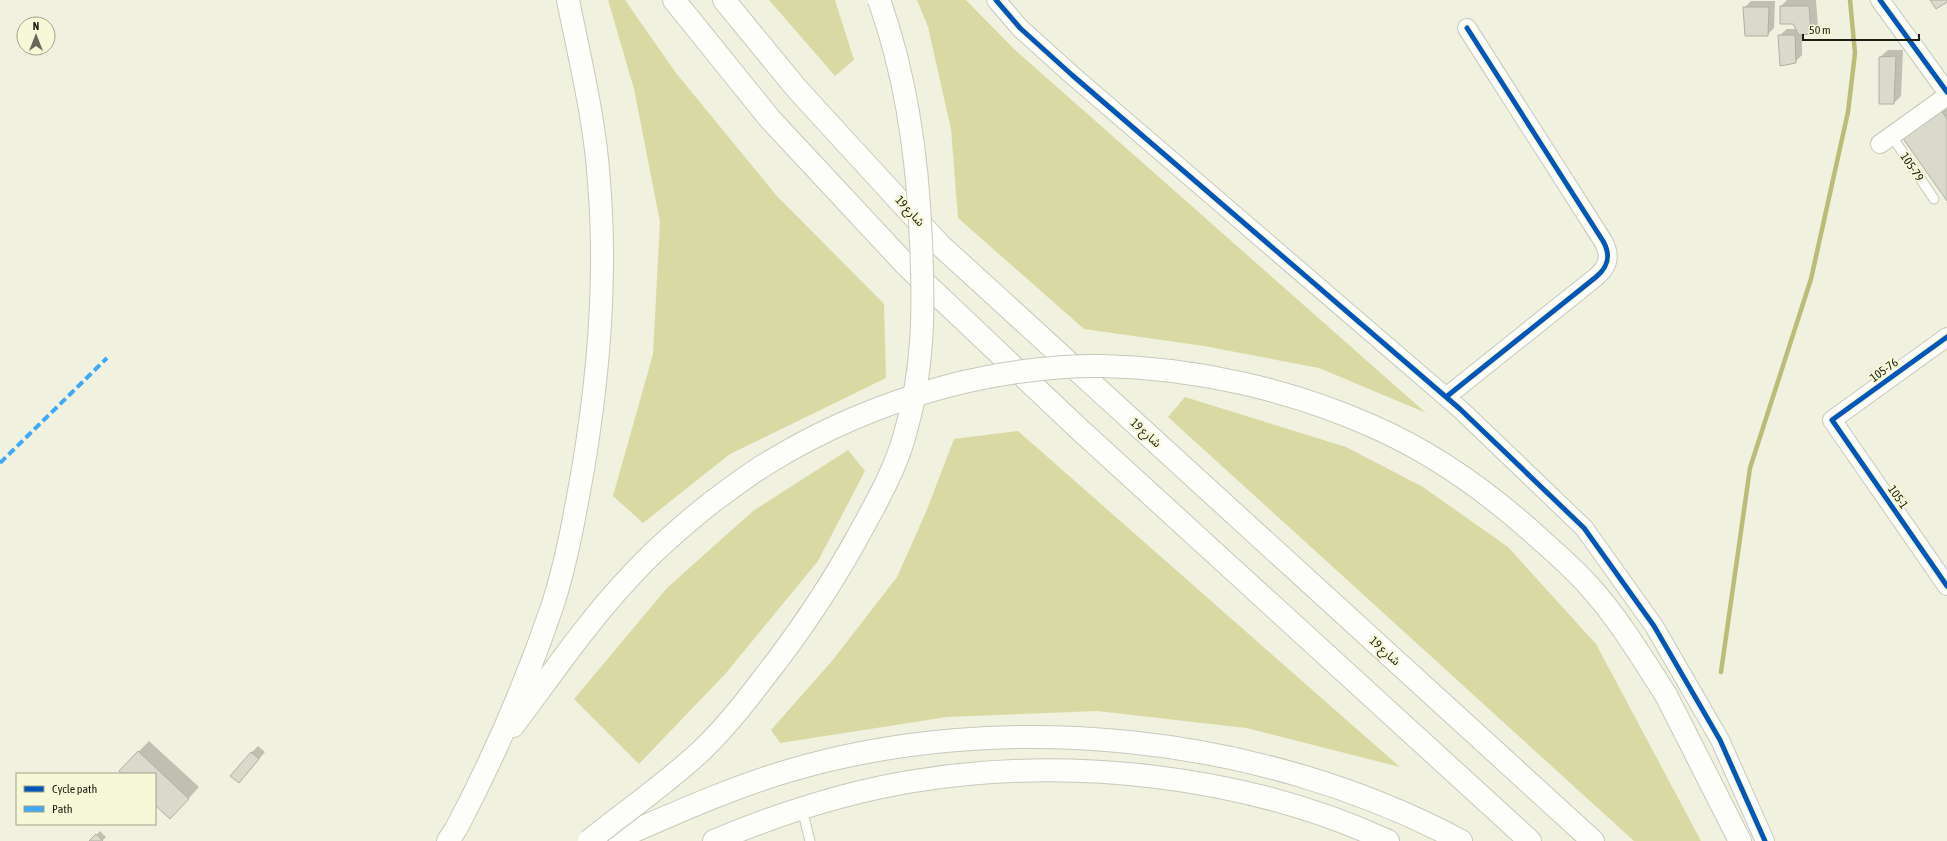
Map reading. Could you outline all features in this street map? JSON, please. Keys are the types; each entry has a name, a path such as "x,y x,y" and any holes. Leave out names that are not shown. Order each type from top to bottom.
{"main road":[{"path":"448,841 498,746 553,603 569,543 591,418 602,300 602,237 599,180 589,101 568,0"},
{"path":"674,0 770,119 906,266 1079,428 1530,841"},
{"name":"شارع 19","path":"724,0 797,89 940,245 1593,841"},
{"path":"589,841 657,788 703,749 746,702 810,615 850,551 882,494 905,436 919,376 923,335 920,200 914,146 903,83 889,29 879,0"},
{"path":"498,746 626,580 664,542 712,502 765,464 817,436 876,410 943,388 986,378 1046,369 1101,366 1166,370 1215,378 1270,390 1324,407 1372,426 1410,445 1489,497 1523,523 1570,566 1589,586 1619,624 1666,695 1740,841"},
{"path":"611,841 739,787 790,770 908,746 968,739 1032,736 1154,744 1221,756 1325,784 1420,820 1461,841"},
{"path":"714,841 749,826 802,809 855,794 913,781 976,773 1037,770 1102,773 1168,779 1229,790 1302,808 1388,841"}],"street":[{"path":"996,0 1020,28 1072,75 1446,397 1588,534 1654,626 1716,734 1766,841"},
{"path":"1880,0 1947,92"},
{"path":"1446,397 1596,277 1607,264 1609,256 1603,241 1467,28"},
{"name":"105-79","path":"1885,140 1947,96"},
{"name":"105-76","path":"1832,420 1944,344"},
{"name":"105-1","path":"1832,420 1947,586"}],"lane":[{"name":"105-79","path":"1885,140 1934,199"},
{"path":"802,809 810,841"}],"green space":[{"path":"608,0 625,0 676,73 776,195 884,304 886,378 730,454 643,523 613,496 653,354 660,222 634,89"},
{"path":"769,0 835,0 854,60 835,76"},
{"path":"917,0 966,0 1014,49 1426,413 1319,368 1204,346 1084,329 958,218 951,129 928,27"},
{"path":"1185,397 1346,447 1423,487 1508,547 1596,644 1701,841 1634,841 1168,417"},
{"path":"1018,431 1400,767 1246,728 1097,711 947,717 780,743 771,730 832,661 897,577 926,512 954,439"},
{"path":"848,450 865,471 818,561 726,673 639,764 574,699 667,588 753,511"}],"building":[{"path":"1930,0 1947,0 1947,2 1936,9"},
{"path":"1780,6 1809,6 1811,34 1799,35 1793,24 1780,24"},
{"path":"1743,7 1769,7 1768,36 1745,36"},
{"path":"1778,35 1795,35 1796,63 1780,66"},
{"path":"1896,56 1894,104 1879,104 1879,57"},
{"path":"1941,110 1947,119 1947,201 1902,137"},
{"path":"138,751 189,799 170,819 156,806 156,773 121,773 119,771"},
{"path":"251,752 259,759 239,783 230,776"},
{"path":"96,834 103,841 89,841"}],"waterway":[{"path":"1721,672 1750,468 1811,279 1848,112 1855,53 1850,0"}],"marked path":[{"path":"0,463 107,358"}],"cycle path":[{"path":"996,0 1020,28 1072,75 1460,409 1584,528 1654,626 1720,740 1765,841"},
{"path":"1880,0 1947,92"},
{"path":"1446,397 1596,277 1604,269 1608,256 1606,246 1603,241 1467,28"},
{"path":"1947,337 1832,420 1947,586"}]}
